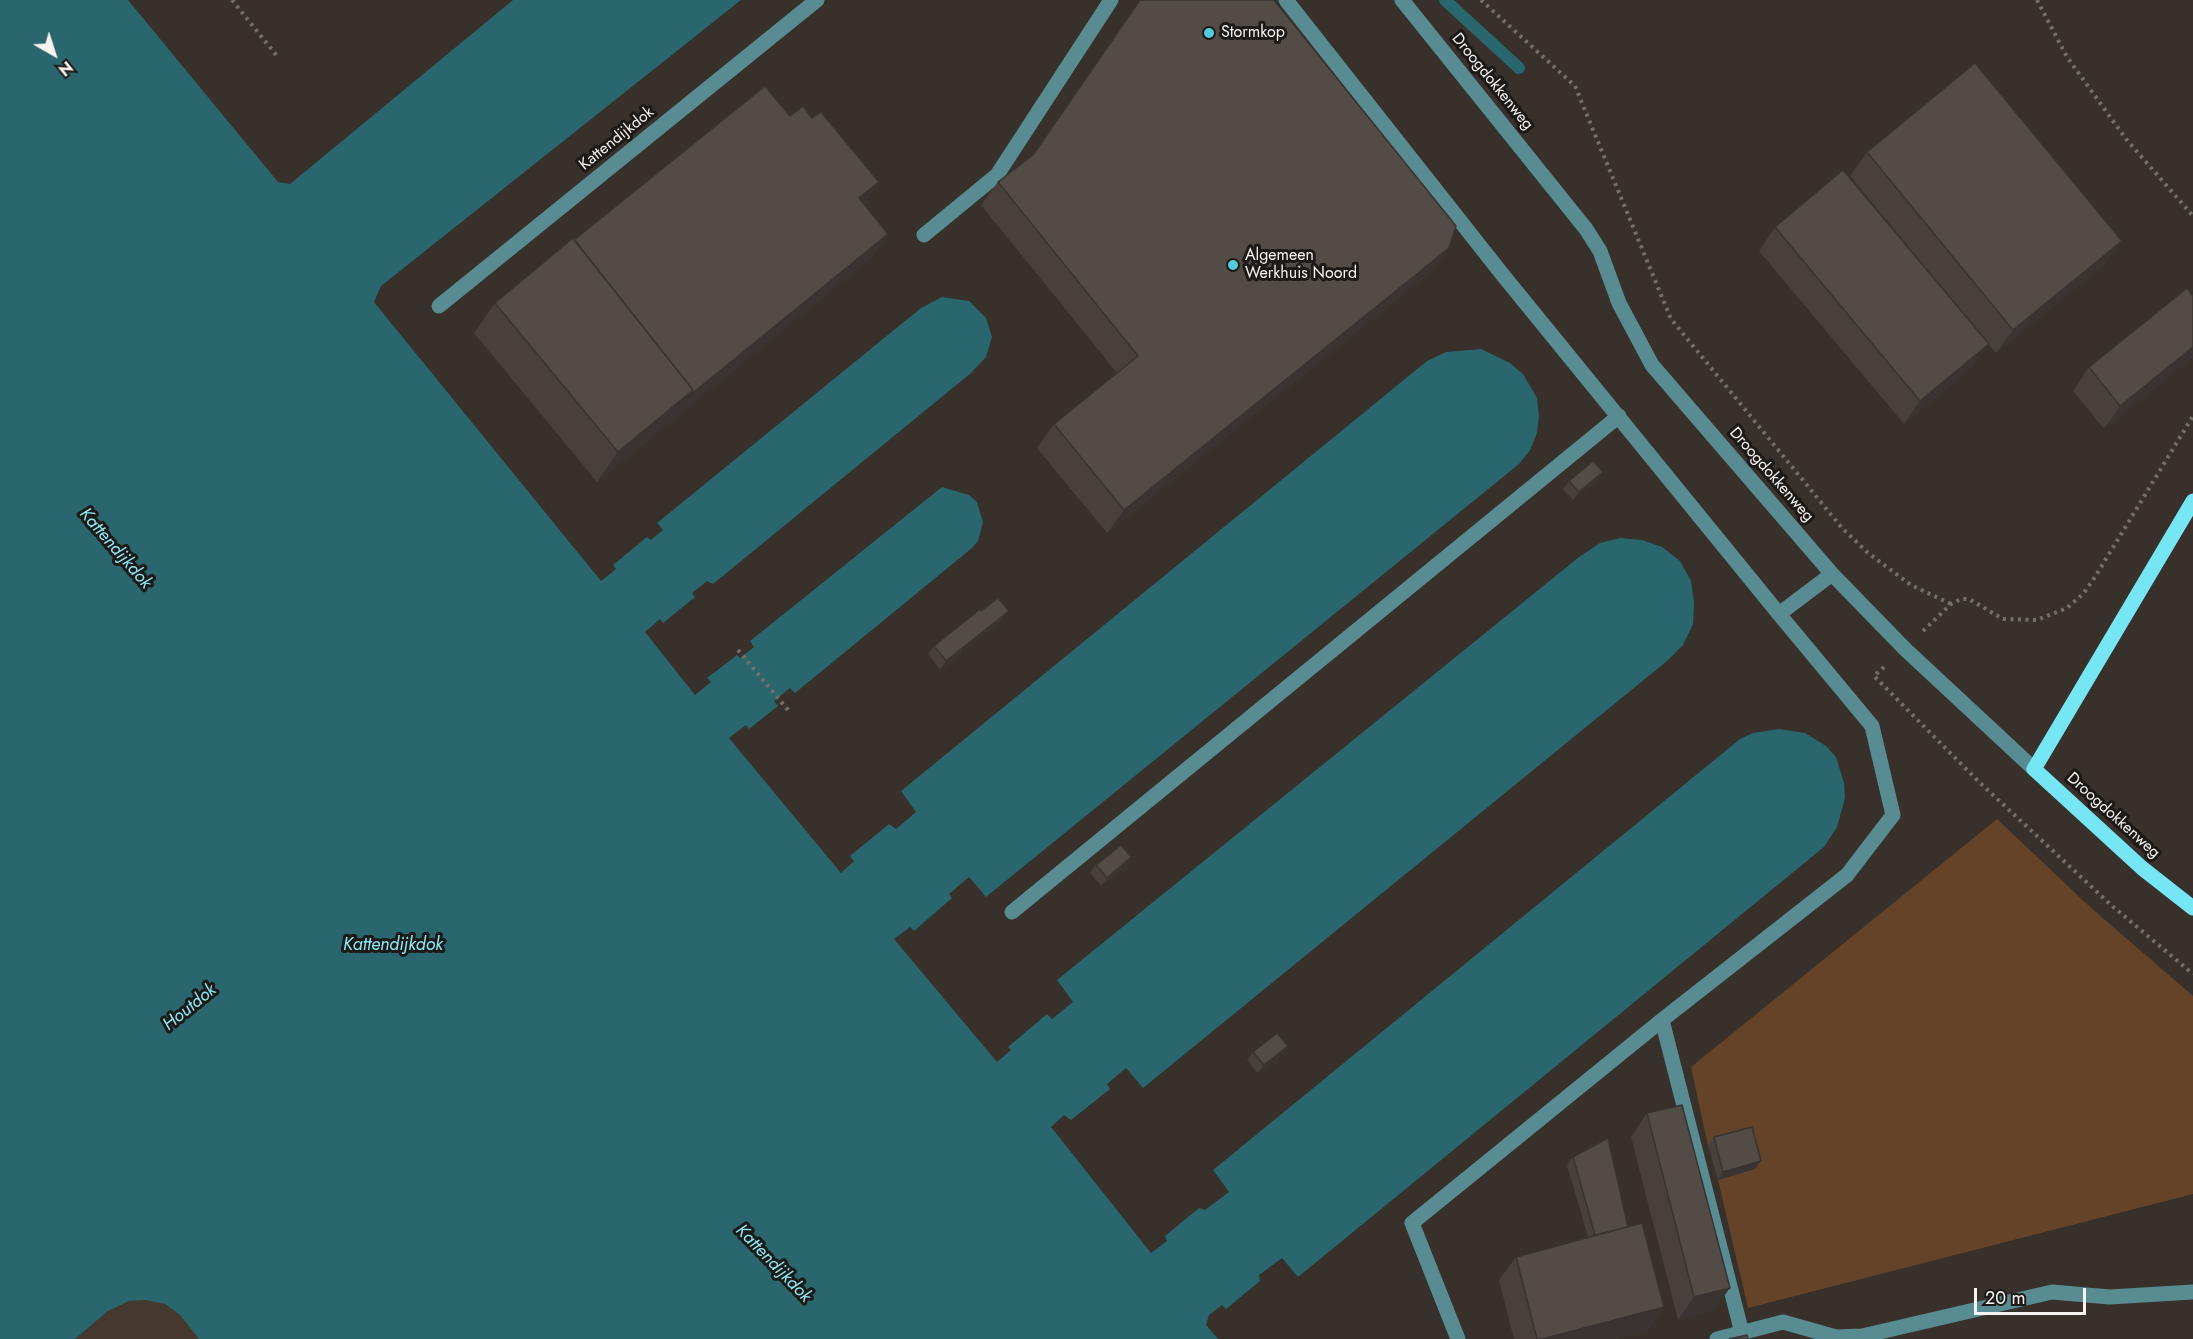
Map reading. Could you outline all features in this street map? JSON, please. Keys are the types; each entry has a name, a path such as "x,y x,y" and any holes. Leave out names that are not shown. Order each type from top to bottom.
{"main road":[{"path":"2034,769 2193,501"},
{"name":"Droogdokkenweg","path":"2034,769 2142,867 2193,908"}],"street":[{"name":"Kattendijkdok","path":"439,306 817,0"},
{"path":"924,235 997,175 1111,0"},
{"path":"1286,0 1502,273 1872,726 1893,815 1847,875 1662,1020 1412,1223 1458,1339"},
{"name":"Droogdokkenweg","path":"1402,0 1586,229 1600,251 1619,303 1652,365 1832,574 1905,649 2034,769"},
{"path":"1012,912 1619,416"},
{"path":"1779,614 1832,574"},
{"path":"1662,1020 1742,1333"},
{"path":"1717,1339 1783,1322 1836,1337 1862,1336 2052,1292 2110,1297 2193,1292"}],"path":[{"path":"232,0 277,56"},
{"path":"1480,0 1575,86 1671,319 1842,528 1868,553 1911,585 1951,604 1961,599 1969,599 2003,619 2037,620 2067,608 2083,594 2096,577 2193,416"},
{"path":"2037,0 2067,57 2126,140 2193,216"},
{"path":"738,650 788,710"},
{"path":"1874,676 2045,845 2193,974"}],"shaded area":[{"path":"1997,819 2089,906 2193,996 2193,1194 1748,1308 1718,1180 1746,1135 1708,1146 1691,1067"},
{"path":"145,1300 165,1304 180,1315 199,1339 75,1339 108,1311 129,1301"}],"water":[{"name":"Kattendijkdok","path":"0,0 128,0 278,182 290,184 513,0 741,0 381,286 374,302 601,581 616,569 613,565 647,537 651,540 663,530 657,523 921,308 942,297 969,301 986,318 992,337 986,357 971,373 713,584 707,581 692,593 695,597 663,623 660,619 645,632 695,695 711,682 707,678 737,655 740,658 754,647 750,641 942,487 969,495 977,502 983,522 978,541 972,548 795,693 790,688 774,701 778,706 749,729 746,725 729,738 841,873 854,861 850,856 889,824 896,829 916,812 901,791 1427,361 1446,352 1481,349 1510,363 1523,374 1537,398 1539,416 1537,433 1530,450 1519,464 986,897 969,877 949,894 952,898 914,931 910,927 894,939 997,1062 1011,1050 1008,1047 1047,1014 1052,1019 1073,1002 1057,980 1579,557 1600,543 1620,538 1642,540 1662,547 1680,561 1691,581 1694,602 1693,624 1683,645 1667,661 1143,1088 1126,1068 1107,1084 1110,1089 1071,1120 1064,1115 1051,1127 1151,1253 1167,1241 1165,1236 1199,1208 1205,1210 1229,1192 1213,1170 1740,739 1753,733 1779,729 1805,733 1826,746 1836,757 1844,783 1845,798 1837,827 1824,847 1298,1277 1282,1258 1259,1275 1260,1281 1226,1309 1222,1305 1209,1315 1206,1325 1218,1339 199,1339 180,1315 165,1304 145,1300 129,1301 108,1311 75,1339 0,1339"}],"building":[{"name":"Algemeen Werkhuis Noord","path":"1140,0 1274,0 1456,226 1449,248 1124,510 1054,424 1138,356 998,182 1033,155"},
{"path":"1975,63 2122,241 2013,330 1867,152"},
{"path":"765,86 790,116 803,106 812,118 821,112 879,182 859,198 888,234 689,396 693,390 574,240"},
{"path":"1843,170 1989,344 1920,401 1775,227"},
{"path":"573,238 693,390 618,452 495,303"},
{"path":"2187,288 2193,296 2193,347 2120,406 2089,367"},
{"path":"1593,461 1603,472 1579,492 1569,481"},
{"path":"998,598 1009,611 946,661 934,646 980,609 981,611"},
{"path":"1121,845 1131,857 1107,878 1096,865"},
{"path":"1277,1033 1288,1046 1264,1065 1253,1052"},
{"path":"1682,1105 1730,1288 1694,1297 1647,1113"},
{"path":"1752,1127 1761,1161 1723,1172 1714,1137"},
{"path":"1608,1138 1628,1227 1595,1235 1573,1157"},
{"path":"1642,1223 1664,1307 1537,1339 1516,1257"},
{"path":"1747,1335 1748,1339 1729,1339"}],"waterway":[{"path":"1445,0 1519,68"}],"place":[{"name":"Stormkop","path":"1209,33"},
{"name":"Algemeen Werkhuis Noord","path":"1233,265"}],"water label":[{"name":"Houtdok","path":"190,1008"}]}
